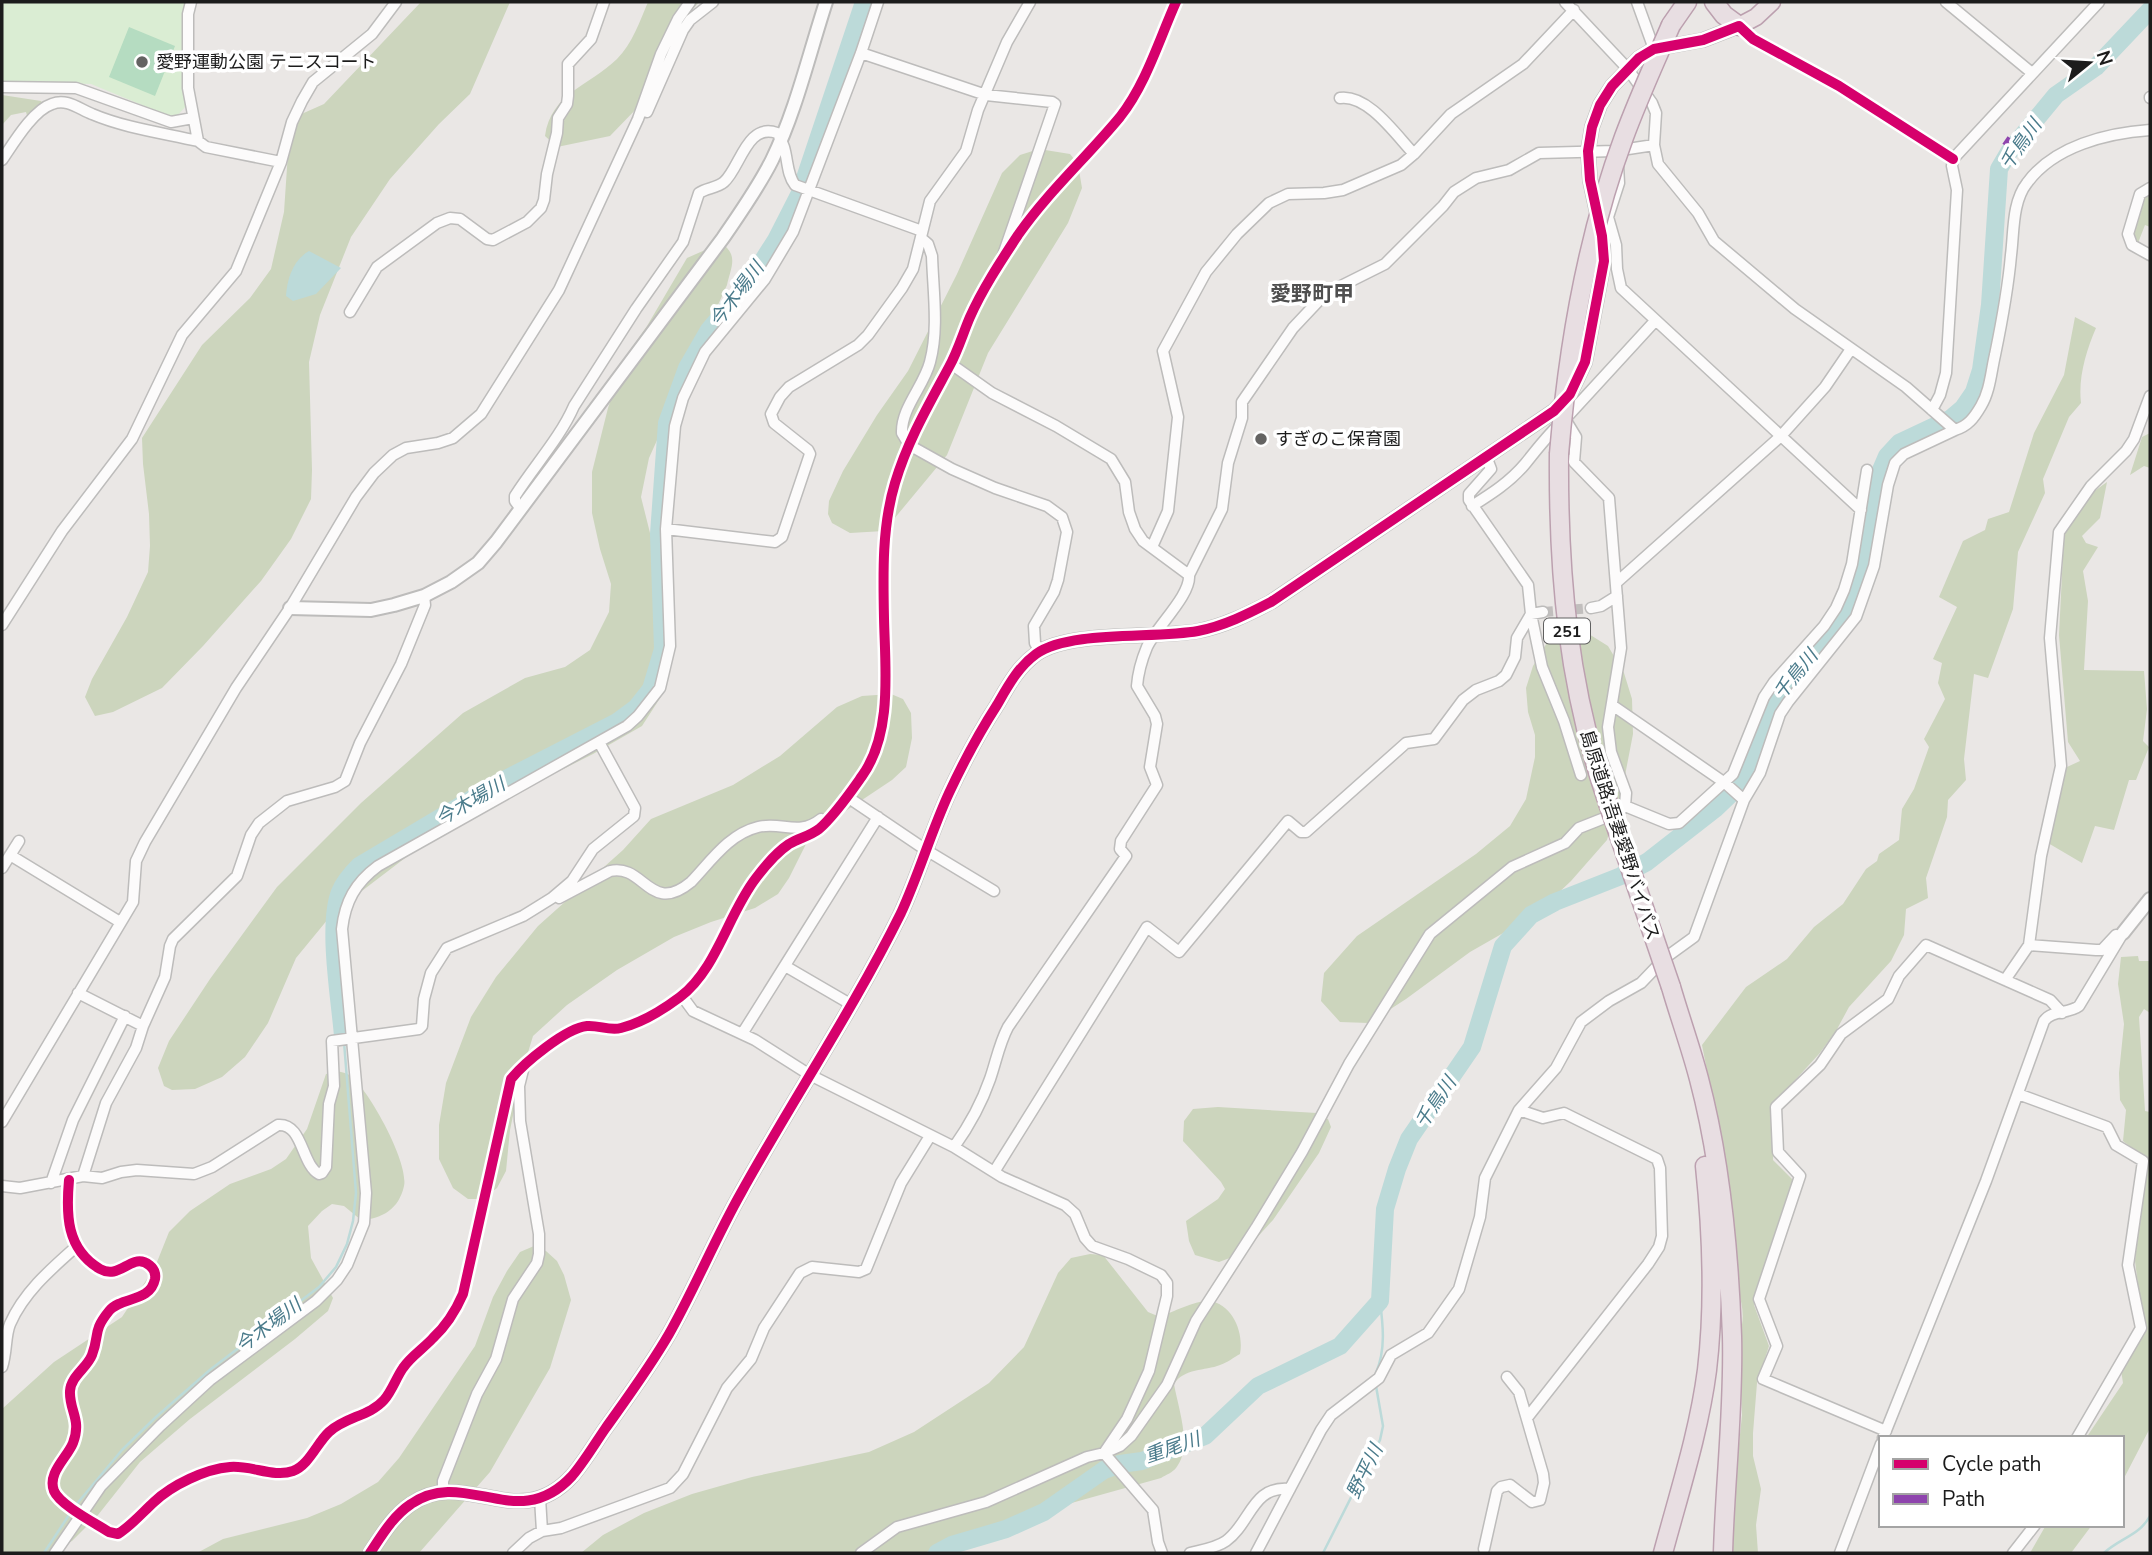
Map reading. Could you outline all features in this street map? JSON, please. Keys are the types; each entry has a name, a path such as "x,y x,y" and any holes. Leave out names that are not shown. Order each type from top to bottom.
{"highway":[{"name":"島原道路;吾妻愛野バイパス","path":"1684,2 1671,24 1623,138 1602,202 1573,328 1559,454 1560,556 1564,611 1580,708 1591,754 1617,804 1684,1031"},
{"path":"1714,2 1724,15 1739,26"},
{"path":"1727,2 1739,26"},
{"path":"1739,26 1756,17 1772,2"},
{"path":"1664,1553 1697,1420 1706,1372 1710,1329 1710,1229 1706,1180 1684,1031"},
{"path":"1684,1031 1709,1120 1729,1280 1732,1395 1723,1553"}],"street":[{"path":"191,2 188,14 188,88 198,141"},
{"path":"2,625 62,531 132,439 182,335 236,271 281,162 292,122 313,82 372,34 396,2"},
{"path":"350,312 377,267 437,223 445,219 460,219 487,239 494,240 527,222 541,208 553,159 558,118 567,104 568,64 591,39 604,2"},
{"path":"2,1122 133,902 136,861 145,842 236,688 290,608 356,497 374,472 393,455 406,448 453,438 481,414 559,290 638,118 661,54 678,19 690,2"},
{"path":"638,118 648,110 683,30 690,20 713,2"},
{"path":"290,608 371,610 424,596 451,582 478,563 723,238 760,181 781,138 826,2"},
{"path":"55,1553 77,1511 170,1417 210,1380 316,1301 337,1280 347,1265 364,1223 366,1194 342,929 348,901 365,875 627,726 660,688 670,646 666,529 676,426 683,398 693,373 721,331 765,279 793,232 805,188 861,53 877,2"},
{"path":"666,529 775,542 782,537 810,454 774,423 771,414 789,387 858,345 868,335 913,269 930,201 966,151 978,110 1007,41 1030,2"},
{"path":"443,1492 443,1481 469,1413 496,1359 513,1299 537,1263 539,1254 539,1234 520,1121 519,1086 523,1070 533,1057 547,1046 577,1028 621,1028 651,1015 682,996 709,965 757,876 785,847 818,830 864,774 879,736 883,714 884,559 895,485 920,417 951,364 971,315 1019,234 1121,116 1136,93 1176,2"},
{"path":"1565,2 1627,68 1652,103 1656,113 1654,145 1658,164 1698,213 1714,241 1796,309 1906,387 1953,429"},
{"path":"1637,2 1654,49"},
{"path":"1946,2 2032,73"},
{"path":"1935,412 1947,373 1957,190 1953,159 2099,2"},
{"path":"1152,547 1168,512 1178,417 1163,351 1206,272 1237,234 1280,196 1343,190 1393,169 1414,155 1451,114 1523,64 1574,10"},
{"path":"370,1553 387,1527 412,1502 443,1492 466,1493 512,1502 540,1498 552,1492 573,1474 656,1356 739,1196 878,958 905,903 949,794 988,719 1017,671 1040,651 1074,640 1200,631 1238,618 1271,602 1554,411 1570,394 1585,362 1604,261 1602,236 1590,180 1588,151 1592,127 1612,86 1627,68 1654,49 1703,40 1739,26 1753,39 1839,86 1953,159"},
{"path":"861,53 986,95 1055,104 1003,251 1005,258"},
{"path":"2,87 76,88 171,122 193,118"},
{"path":"1340,98 1352,97 1372,109 1414,155"},
{"path":"2,160 40,111 61,102 77,106 101,118 198,141 206,147 281,162"},
{"path":"1256,1553 1331,1415 1376,1382 1391,1355 1428,1333 1459,1289 1480,1217 1485,1178 1519,1110 1556,1068 1581,1023 1609,1001 1641,983 1665,958 1694,937 1742,799 1760,773 1780,715 1856,617 1874,566 1888,485 1895,463 1904,454 1971,422 1982,405 1988,390 2006,301 2016,212 2020,194 2027,182 2049,161 2075,146 2092,140 2150,130"},
{"path":"521,509 517,506 515,496 530,471 567,422 574,406 636,309 683,243 699,193 723,184 752,139 771,131 781,138 792,181 921,234 928,244 932,257 934,340 926,375 901,425 904,440 952,469 1047,506 1062,517 1067,532 1058,580 1034,626 1035,643 1040,651"},
{"path":"954,1147 974,1119 1008,1027 1126,856 1120,849 1121,842 1157,785 1150,767 1157,724 1137,686 1143,659 1161,623 1184,594 1189,575 1222,509 1227,463 1242,418 1242,402 1293,328 1325,294 1385,264 1454,192 1476,178 1508,170 1539,153 1615,151 1654,145"},
{"path":"1615,151 1620,177 1608,217 1616,245 1618,279 1625,294 1861,510"},
{"path":"2150,188 2140,194 2128,234 2132,245 2150,255"},
{"path":"1472,506 1499,489 1524,465 1550,432 1566,419 1655,321"},
{"path":"1616,583 1781,436 1825,387 1851,349"},
{"path":"951,364 992,393 1056,426 1111,459 1125,482 1129,512 1143,541 1189,575"},
{"path":"2005,980 2029,945 2041,856 2061,766 2050,638 2059,532 2091,486 2126,451 2134,439 2150,396"},
{"path":"860,1553 897,1527 986,1502 1087,1457 1120,1446 1131,1436 1167,1385 1196,1321 1302,1152 1349,1064 1430,934 1512,867 1566,843 1579,828 1617,813 1617,804 1626,793 1608,738 1620,663 1609,498 1574,462 1576,437 1566,419"},
{"path":"1486,456 1491,469 1469,494 1469,500 1523,576 1530,594 1531,614 1542,667 1564,721 1581,775"},
{"path":"1617,804 1669,824 1679,823 1727,784 1739,761 1763,697 1824,626 1836,608 1852,564 1867,470"},
{"path":"83,1176 106,1103 136,1048 165,977 173,939 237,876 251,835 259,823 287,801 335,787 345,781 359,743 401,664 425,605 424,596"},
{"path":"1591,608 1601,606 1617,596"},
{"path":"1531,614 1544,612"},
{"path":"994,1172 1147,927 1179,952 1288,821 1301,832 1308,831 1406,743 1434,739 1463,700 1476,690 1499,681 1506,675 1515,657 1517,638 1531,614"},
{"path":"1612,705 1727,784 1742,799"},
{"path":"2,1186 20,1188 83,1176 102,1178 137,1170 194,1174 212,1167 278,1125 292,1129 313,1170 319,1174 323,1173 326,1167 329,1104 334,1086 332,1041 419,1029 431,973 441,953 467,937 514,920 552,898 572,881 593,849 634,816 635,808 599,742"},
{"path":"846,796 926,850 994,891"},
{"path":"552,898 561,897 617,869 625,871 660,893 670,894 691,882 736,836 770,825 803,828 831,816"},
{"path":"742,1034 878,817"},
{"path":"2,868 19,841"},
{"path":"10,855 121,922"},
{"path":"2062,1013 2050,1000 1926,945 1899,976 1888,999 1841,1034 1820,1065 1776,1107 1778,1152 1800,1176 1759,1299 1777,1346 1763,1379 1884,1434 1986,1181 2044,1021 2048,1017 2062,1013 2079,1006 2123,933 2150,899"},
{"path":"2029,945 2102,950 2116,935 2123,933"},
{"path":"785,966 852,1005"},
{"path":"78,993 143,1026"},
{"path":"682,996 693,1011 742,1034 810,1074 954,1147 994,1172 1065,1205 1075,1214 1085,1238 1092,1246 1161,1275 1167,1283 1149,1371 1128,1419 1104,1453"},
{"path":"51,1183 73,1120 125,1016"},
{"path":"69,1180 66,1213 76,1246 98,1268 106,1272 121,1270 142,1261 152,1267 155,1274 155,1281 146,1293 112,1307 99,1323 92,1354 70,1389 77,1429 66,1457 55,1472 52,1485 59,1499 109,1532 118,1534 131,1526 155,1500 177,1484 228,1467 246,1466 283,1474 295,1470 340,1423 371,1410 384,1401 404,1366 436,1335 459,1302 512,1079 523,1070"},
{"path":"2018,1094 2107,1127 2116,1145 2143,1161 2128,1265 2141,1328 2078,1436"},
{"path":"1519,1110 1543,1118 1564,1113 1657,1159 1660,1167 1662,1236 1659,1247 1648,1264 1527,1418"},
{"path":"518,1551 529,1538 542,1531 561,1528 663,1492 678,1482 727,1388 751,1359 764,1328 800,1273 812,1267 859,1272 866,1269 901,1183 930,1136"},
{"path":"2,1367 10,1324 26,1297 76,1246"},
{"path":"1484,1549 1497,1491 1501,1487 1510,1485 1532,1502 1540,1500 1543,1494 1543,1474 1519,1392 1507,1377"},
{"path":"1840,1553 1879,1449"},
{"path":"1104,1453 1153,1510 1162,1553"},
{"path":"1190,1553 1217,1546 1228,1539 1269,1491 1290,1489"},
{"path":"540,1498 542,1531"},
{"path":"2013,1553 2033,1527"},
{"path":"1220,1553 1227,1547 1228,1539"}],"green space":[{"path":"2,2 186,2 182,14 186,106 177,116 171,117 91,84 2,82"},
{"path":"421,2 510,2 470,94 390,179 351,237 320,315 309,362 311,499 291,539 261,581 162,688 113,712 95,716 85,697 148,572 149,514 142,438 202,345 250,298 271,269 284,212 289,138 297,116 324,104"},
{"path":"648,2 699,2 681,23 670,63 640,105 610,136 557,147 545,136 555,110 563,100 617,59 635,32"},
{"name":"愛野運動公園 テニスコート","path":"129,27 175,46 155,96 109,77"},
{"path":"2,95 41,101 44,105 28,119 26,112 11,115 2,125"},
{"path":"1039,149 1070,154 1078,164 1082,188 1068,223 988,353 947,455 884,531 850,533 832,523 828,514 829,501 843,471 908,371 957,274 1002,173 1020,155"},
{"path":"2150,195 2150,227 2145,225 2138,243 2132,241 2130,234 2144,197"},
{"path":"721,243 732,257 727,285 649,458 641,497 672,621 672,650 664,692 642,726 480,811 409,855 333,913 296,958 268,1023 245,1057 222,1077 195,1089 172,1090 164,1086 158,1068 169,1041 277,887 361,803 463,713 525,678 565,667 590,650 609,612 611,584 592,513 592,472 608,408 626,356 687,258"},
{"path":"2075,317 2096,328 2084,365 2081,403 2069,417 2043,479 2045,493 2018,552 2013,609 1988,678 1974,674 1964,759 1966,780 1948,800 1947,817 1926,878 1928,898 1906,909 1904,935 1891,961 1849,1007 1819,1054 1774,1103 1773,1160 1794,1181 1754,1305 1769,1346 1757,1383 1753,1433 1753,1456 1761,1489 1756,1525 1758,1553 1731,1553 1732,1513 1742,1415 1739,1336 1743,1313 1719,1132 1702,1045 1746,987 1787,959 1814,927 1843,904 1866,869 1877,861 1879,854 1899,840 1902,809 1914,789 1929,747 1924,739 1945,699 1938,683 1942,663 1933,659 1957,607 1939,597 1963,541 1985,530 1988,519 2009,512 2034,433 2064,375"},
{"path":"2150,433 2150,468 2144,466 2130,475 2142,437"},
{"path":"2107,482 2100,518 2082,536 2086,543 2098,547 2083,571 2088,601 2084,670 2144,671 2147,709 2143,741 2149,747 2136,780 2129,780 2114,830 2095,826 2082,863 2048,843 2067,767 2080,761 2068,742 2059,635 2064,534 2093,492"},
{"path":"1563,628 1584,631 1608,646 1624,673 1632,699 1633,734 1622,791 1607,840 1571,881 1535,915 1470,952 1369,1023 1340,1022 1321,1001 1324,973 1357,936 1476,854 1510,826 1526,799 1535,757 1535,735 1528,712 1526,688 1533,666 1551,636"},
{"path":"891,694 903,699 911,713 912,738 906,767 892,780 829,822 806,844 778,894 755,908 674,937 617,970 567,1005 533,1036 522,1072 510,1130 506,1171 497,1188 482,1199 468,1199 453,1188 439,1159 439,1125 446,1083 471,1017 496,977 538,926 623,850 651,819 733,785 780,756 837,707 862,696"},
{"path":"2138,956 2139,961 2150,961 2150,1013 2144,1009 2139,1017 2145,1111 2150,1112 2150,1428 2124,1478 2124,1436 2087,1436 2123,1383 2121,1370 2144,1332 2135,1261 2146,1159 2123,1141 2126,1110 2120,1100 2119,1073 2124,1024 2118,984 2121,957"},
{"path":"336,1071 346,1073 359,1084 377,1112 400,1161 404,1186 394,1207 376,1218 361,1220 344,1206 332,1204 308,1226 311,1258 333,1298 328,1311 190,1419 140,1462 98,1515 72,1541 49,1553 2,1553 2,1409 54,1362 122,1317 155,1267 169,1232 190,1211 230,1184 271,1169 286,1159 307,1129 326,1074"},
{"path":"1218,1107 1317,1113 1328,1119 1331,1127 1319,1153 1273,1220 1243,1253 1219,1262 1195,1255 1189,1241 1186,1221 1218,1199 1225,1189 1183,1141 1184,1121 1193,1109"},
{"path":"534,1246 546,1251 557,1261 571,1300 550,1368 490,1472 419,1553 197,1553 223,1539 307,1518 341,1504 378,1482 399,1458 475,1346 493,1297 507,1271 520,1252"},
{"path":"1090,1254 1103,1255 1148,1312 1160,1317 1191,1304 1209,1301 1225,1308 1238,1329 1240,1354 1223,1364 1183,1375 1174,1384 1183,1427 1183,1449 1176,1468 1161,1478 1003,1522 924,1553 581,1553 603,1535 644,1513 692,1494 752,1477 869,1452 914,1432 989,1383 1024,1347 1058,1273 1071,1258"},
{"path":"2045,1527 2090,1527 2071,1553 2030,1553"}],"water":[{"path":"309,251 341,268 316,294 293,301 286,296 289,277 299,259"}],"waterway":[{"name":"今木場川","path":"343,1036 334,942 336,906 340,892 353,872 502,781 617,722 636,708 651,689 663,649 659,534 667,423 687,368 709,330 748,284 776,240 800,193 864,2"},
{"name":"千鳥川","path":"937,1553 952,1545 1006,1529 1044,1512 1104,1470 1120,1464 1142,1461 1205,1436 1258,1386 1340,1346 1380,1301 1385,1209 1397,1169 1409,1139 1472,1047 1503,946 1531,915 1647,862 1715,809 1738,787 1755,753 1773,700 1849,608 1858,589 1878,477 1887,456 1899,443 1950,419 1963,408 1974,392 1981,370 1990,305 1999,169 2009,152 2056,95 2096,67 2150,10"},
{"name":"今木場川","path":"75,1506 122,1450 156,1417 211,1369 319,1287 336,1267 347,1244 356,1193 344,1042"},
{"name":"野平川","path":"1376,1373 1382,1346 1380,1301"},
{"name":"野平川","path":"1323,1553 1380,1440 1383,1426 1376,1386"},
{"name":"今木場川","path":"44,1553 71,1512"},
{"path":"2104,1553 2135,1533 2150,1516"}],"tunnel":[{"path":"1543,612 1591,608"}],"marked path":[{"path":"2005,140 2022,152"}],"cycle path":[{"path":"69,1180 71,1230 74,1241 89,1261 110,1272 135,1262 143,1262 150,1265 155,1275 152,1287 147,1292 114,1306 109,1311 98,1329 90,1360 71,1386 70,1398 76,1421 75,1435 53,1478 54,1491 70,1508 109,1532 118,1534 161,1496 200,1474 230,1467 278,1473 299,1468 335,1427 372,1410 384,1400 406,1364 438,1333 454,1312 463,1294 511,1079 525,1064 557,1039 578,1028 596,1026 612,1029 629,1026 680,997 704,972 746,892 763,869 785,847 816,831 825,823 847,797 872,759 879,740 885,700 884,550 891,499 906,452 992,275 1030,219 1129,104 1145,76 1176,2"},
{"path":"370,1553 399,1514 411,1504 431,1494 451,1492 512,1501 532,1500 552,1493 581,1465 669,1334 741,1193 843,1019 901,913 936,823 972,748 1009,684 1030,659 1051,646 1069,641 1198,631 1254,611 1554,411 1570,394 1585,362 1604,261 1602,236 1590,180 1588,151 1592,127 1600,105 1612,86 1639,58 1654,49 1703,40 1739,26 1753,39 1839,86 1953,159"}],"place":[{"name":"愛野運動公園 テニスコート","path":"142,62"},
{"name":"すぎのこ保育園","path":"1261,439"}],"district":[{"name":"愛野町甲","path":"1312,294"}],"water label":[{"name":"重尾川","path":"1172,1447"}]}
